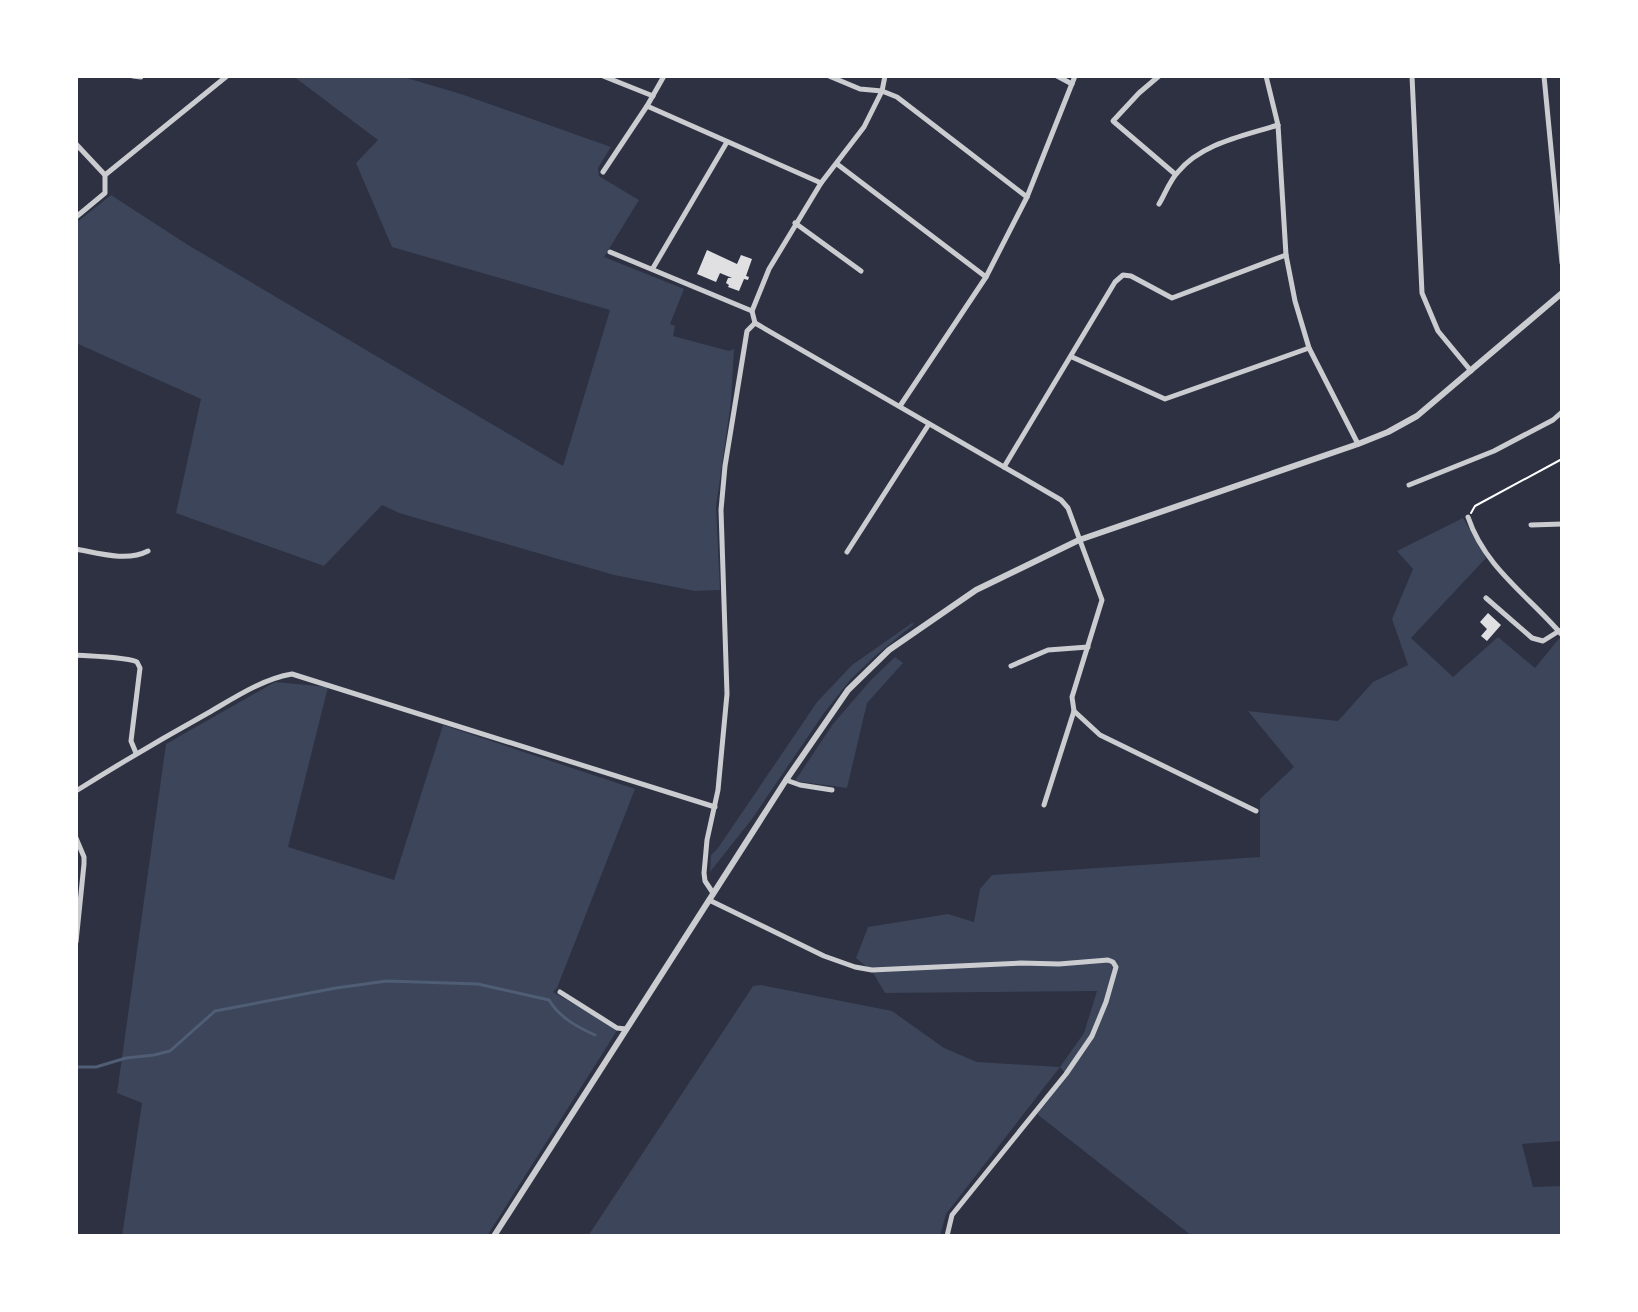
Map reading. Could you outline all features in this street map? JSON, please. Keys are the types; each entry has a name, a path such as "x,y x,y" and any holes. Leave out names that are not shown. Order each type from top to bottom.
{"street":[{"path":"133,76 141,77"},
{"path":"105,175 227,76"},
{"path":"603,76 653,96"},
{"path":"603,172 664,76"},
{"path":"829,76 860,89 882,91 897,97 1027,197"},
{"path":"885,76 882,91 864,127 795,223 769,269 752,311 755,323 1066,504 1102,600 1072,697 1074,711 1044,805"},
{"path":"1057,76 1072,84"},
{"path":"900,406 986,277 1027,197 1075,76"},
{"path":"1159,76 1113,121 1175,174"},
{"path":"1266,76 1278,125 1286,255 1295,301 1309,348 1358,444"},
{"path":"1412,76 1422,293 1438,331 1471,372"},
{"path":"1544,76 1562,263"},
{"path":"647,106 821,183"},
{"path":"1159,204 1175,174 1190,159 1208,148 1278,125"},
{"path":"653,268 727,142"},
{"path":"76,144 105,175 105,193 76,217"},
{"path":"837,164 986,277"},
{"path":"795,223 861,271"},
{"path":"610,252 752,311"},
{"path":"1004,467 1115,282 1123,275 1131,276 1172,298 1286,255"},
{"path":"494,1236 786,780 848,690 889,650 976,590 1079,540 1388,432 1417,416 1562,293"},
{"path":"755,323 747,331 721,510 727,694 723,749 704,873 711,896 824,956 872,970 1108,960 1116,967 1092,1036 1066,1074 952,1215 947,1236"},
{"path":"1072,357 1165,399 1309,348"},
{"path":"1409,485 1494,451 1553,420 1562,412"},
{"path":"847,552 929,424"},
{"path":"1468,517 1488,557 1560,633 1543,641 1532,638 1486,598"},
{"path":"1531,525 1562,524"},
{"path":"76,549 128,557 148,551"},
{"path":"1011,666 1048,650 1088,647"},
{"path":"76,655 124,659 138,664 131,741 136,753"},
{"path":"76,791 136,753 252,688 292,674 715,807"},
{"path":"1074,711 1100,735 1256,811"},
{"path":"786,780 832,790"},
{"path":"76,838 84,857 76,942"},
{"path":"560,992 617,1028 626,1029"}],"path":[{"path":"1468,517 1475,506 1562,459"}],"shaded area":[{"path":"293,76 400,76 611,147 598,168 599,176 639,200 604,257 684,289 670,324 675,326 673,336 729,351 734,349 731,402 716,507 720,590 695,591 614,575 399,513 382,505 324,566 176,513 201,399 76,343 76,223 111,195 188,245 563,466 610,310 392,247 356,163 378,140"},
{"path":"1463,518 1486,558 1411,638 1453,677 1498,637 1535,668 1562,635 1562,1141 1522,1144 1533,1187 1562,1186 1562,1236 1192,1236 1037,1114 1067,1075 1060,1067 1084,1033 1097,991 885,993 872,971 856,958 868,927 948,914 974,922 980,889 992,875 1260,857 1260,799 1294,767 1248,711 1338,721 1373,682 1408,665 1392,619 1413,569 1397,551"},
{"path":"912,623 851,679 824,713 752,819 710,872 711,855 817,702 852,665"},
{"path":"895,657 903,663 867,703 847,788 795,781 833,724"},
{"path":"275,682 328,687 288,847 394,880 443,725 635,789 553,992 618,1029 487,1236 122,1236 142,1103 117,1093 166,744"},
{"path":"761,985 892,1011 944,1048 977,1062 1060,1067 946,1214 940,1236 588,1236 753,986"}],"building":[{"path":"707,250 737,264 741,255 752,259 746,276 748,280 744,279 739,291 728,287 728,278 732,278 720,273 716,282 697,274"},
{"path":"1488,613 1501,625 1487,641 1481,636 1487,629 1480,622"}],"waterway":[{"path":"76,1067 96,1067 126,1058 170,1051 215,1011 387,981 478,984 549,1000 569,1021 595,1035"}]}
